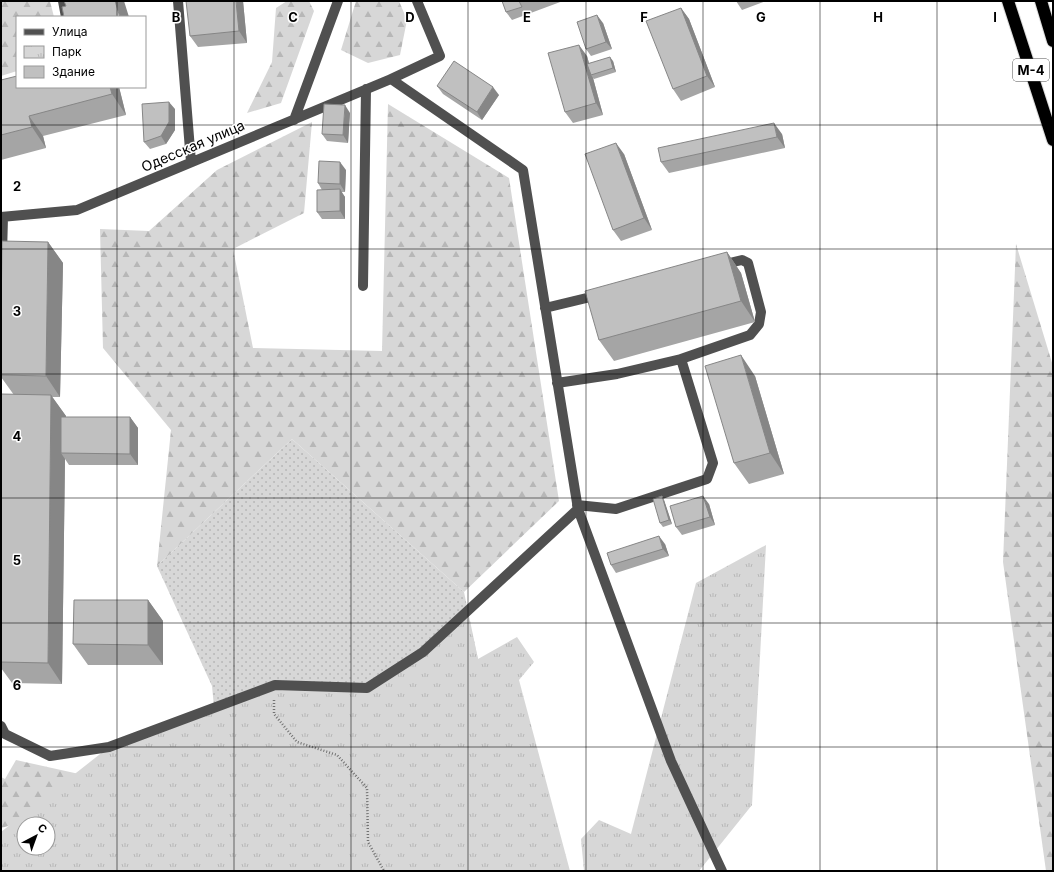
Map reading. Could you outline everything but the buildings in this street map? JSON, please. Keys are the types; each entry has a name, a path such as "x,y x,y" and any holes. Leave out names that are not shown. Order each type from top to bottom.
{"highway":[{"name":"М-4","path":"1008,1 1053,140"},
{"name":"М-4","path":"1041,1 1053,41"}],"street":[{"path":"63,1 66,16"},
{"path":"178,1 191,162"},
{"path":"294,120 338,1"},
{"name":"Одесская улица","path":"2,217 77,210 366,90 440,56 417,1"},
{"path":"391,79 522,170 578,507 671,760 722,871"},
{"path":"363,286 366,90"},
{"path":"1,292 2,217"},
{"path":"558,383 617,374 681,359 750,335 759,324 761,312 748,263 742,260 712,267"},
{"path":"545,308 606,294"},
{"path":"1,726 4,734 50,756 109,747 275,685 367,688 423,652 578,507 616,509 707,479 713,463 681,359"}],"path":[{"path":"275,685 274,714 297,742 337,755 367,788 368,842 384,871"}],"green space":[{"path":"1,1 50,1 54,16 16,16 16,71 1,76"},
{"path":"287,1 309,1 314,11 281,103 247,113 272,62 276,8"},
{"path":"356,1 399,1 407,20 400,55 368,63 341,50"},
{"path":"388,104 509,178 559,501 464,592 292,439 157,566 171,430 103,348 100,229 149,231 217,170 312,122 304,213 233,249 253,348 382,351"},
{"path":"1016,244 1053,366 1053,871 1046,871 1003,562"},
{"path":"292,439 464,592 478,659 218,748 212,686 157,566"},
{"path":"766,545 752,805 699,871 584,871 581,839 599,820 631,834 696,583"},
{"path":"467,611 478,659 517,637 534,662 519,680 570,871 1,871 1,832 16,820 16,856 56,856 56,816 21,816 109,747 275,685 367,688 423,652"},
{"path":"16,760 79,774 125,871 1,871 1,859 16,852 16,856 56,856 56,816 16,816 16,824 1,828 1,777 5,779"}]}
